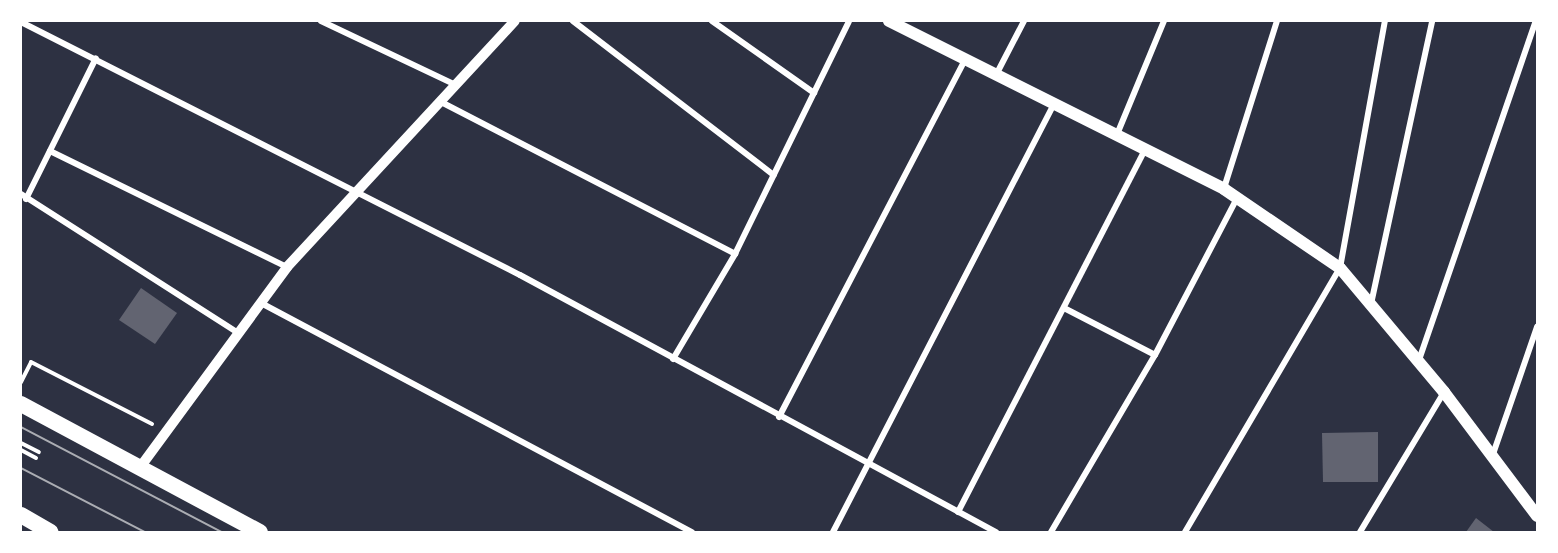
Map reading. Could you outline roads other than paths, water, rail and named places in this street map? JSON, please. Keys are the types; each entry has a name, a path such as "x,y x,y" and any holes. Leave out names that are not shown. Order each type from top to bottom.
{"highway":[{"path":"21,404 141,466 260,532"},
{"path":"21,515 51,532"}],"main road":[{"path":"889,21 965,60 1118,132 1224,189 1340,268 1444,392 1537,516"}],"street":[{"path":"321,21 457,86"},
{"path":"141,466 237,332 287,267 443,103 515,21"},
{"path":"573,21 774,175"},
{"path":"712,21 814,93"},
{"path":"673,359 735,254 849,21"},
{"path":"996,75 1024,21"},
{"path":"1118,132 1164,21"},
{"path":"1224,189 1276,21"},
{"path":"1185,532 1340,268 1386,21"},
{"path":"1371,304 1432,21"},
{"path":"1419,361 1536,21"},
{"path":"21,22 96,58 355,193 520,275 779,417 996,532"},
{"path":"96,58 50,151 24,196 237,332"},
{"path":"779,417 965,60"},
{"path":"443,103 735,254"},
{"path":"833,532 1054,103"},
{"path":"958,512 1147,147"},
{"path":"50,151 287,267"},
{"path":"1051,532 1155,355 1237,197"},
{"path":"260,302 692,532"},
{"path":"1064,308 1155,355"},
{"path":"1492,457 1537,327"},
{"path":"1360,532 1444,392"}],"tram line":[{"path":"21,427 222,532"},
{"path":"21,468 145,532"}]}
